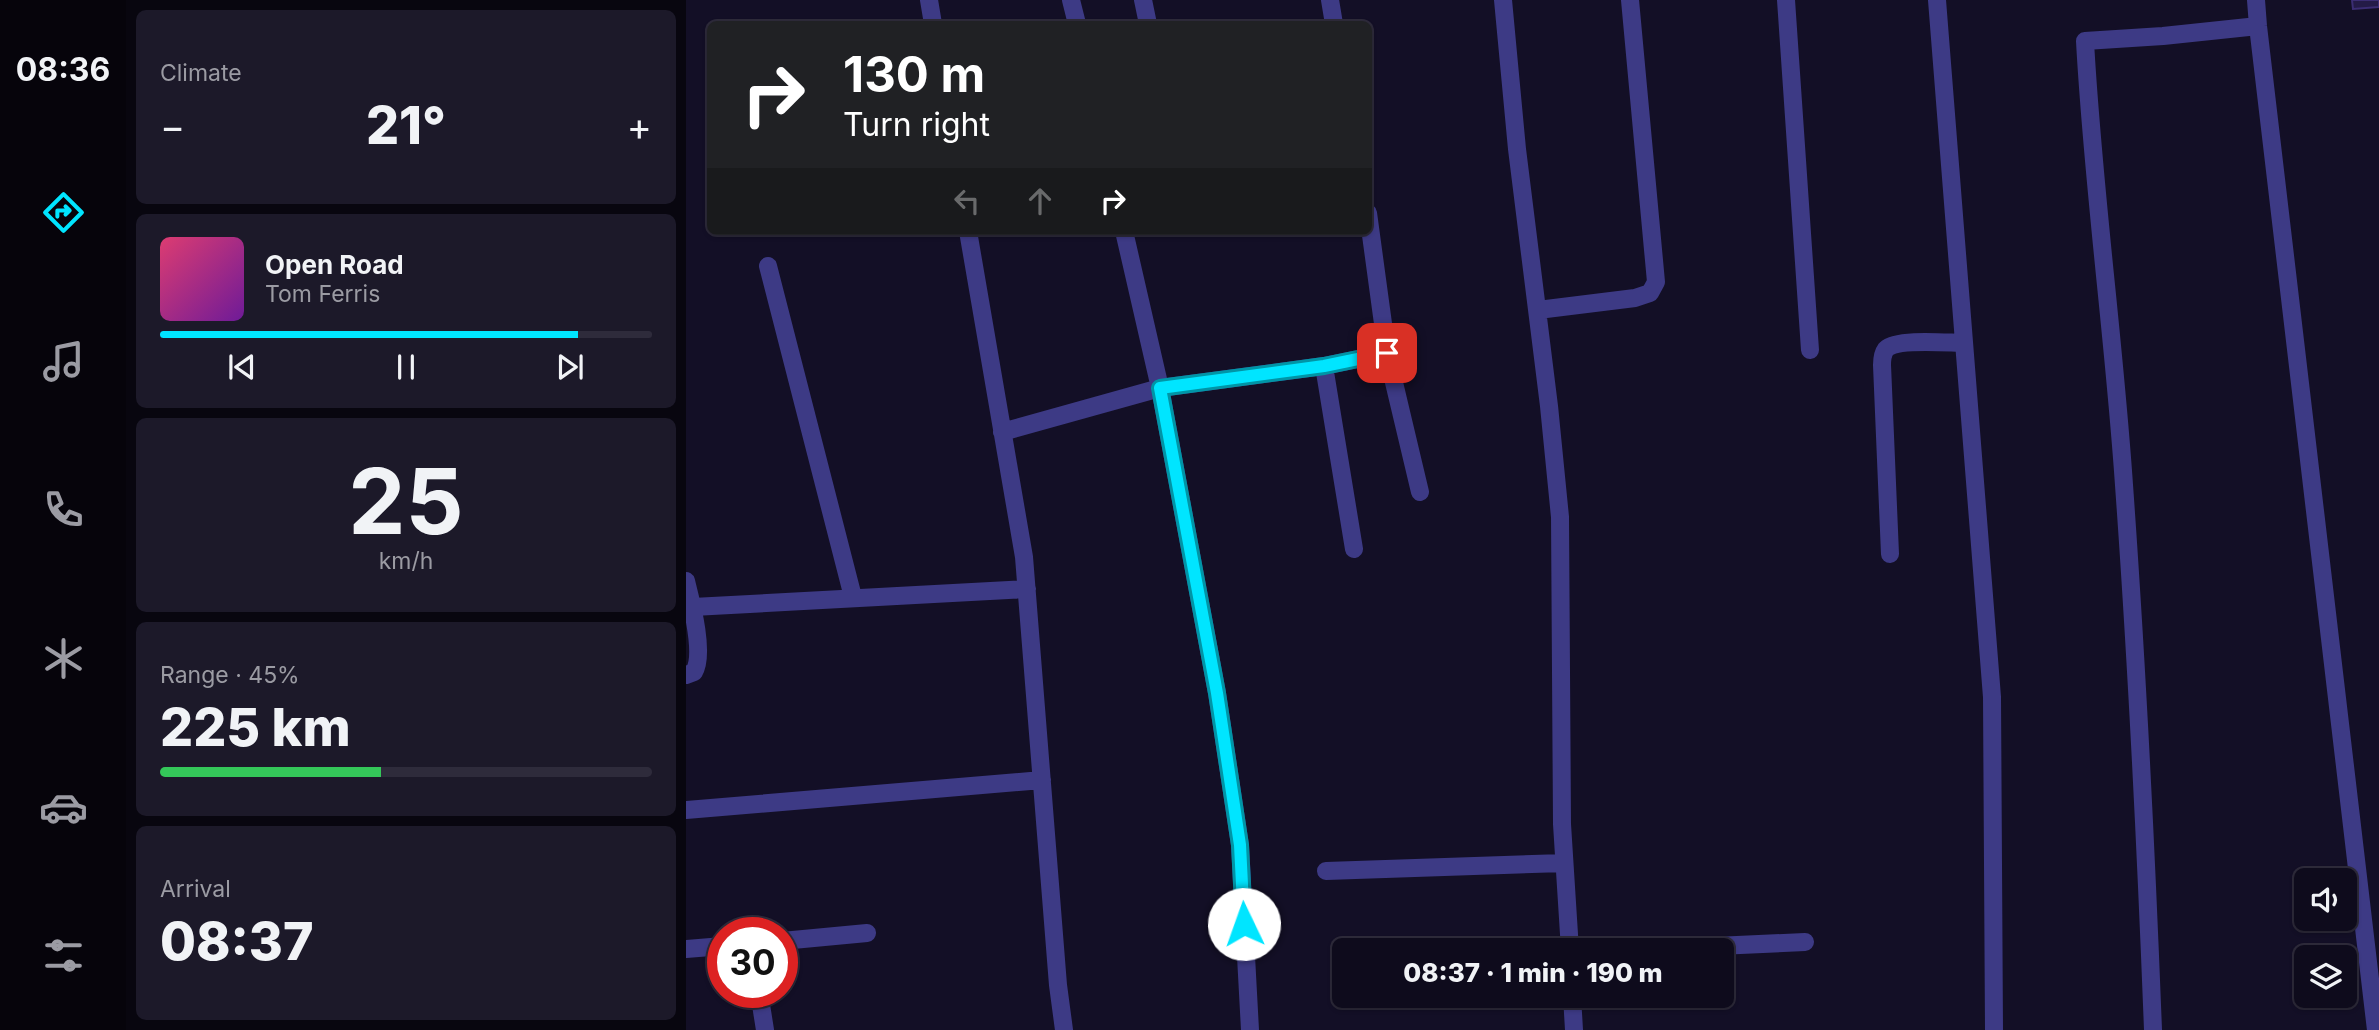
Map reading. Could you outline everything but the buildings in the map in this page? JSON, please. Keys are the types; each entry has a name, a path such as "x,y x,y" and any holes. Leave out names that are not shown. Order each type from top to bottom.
{"street":[{"path":"929,0 932,21"},
{"path":"1071,0 1076,21"},
{"path":"1143,0 1147,21"},
{"path":"1330,0 1334,21"},
{"path":"1503,0 1517,149 1538,310 1560,517 1562,824 1569,938"},
{"path":"1538,310 1635,298 1650,293 1656,282 1630,0"},
{"path":"1786,0 1810,350"},
{"path":"1937,0 1992,697 1994,1030"},
{"path":"2256,0 2376,1030"},
{"path":"2152,1030 2147,870 2124,484 2089,126 2085,41 2258,26"},
{"path":"969,235 1024,557 1064,1030"},
{"path":"1125,235 1160,388 1217,693 1240,845 1250,1030"},
{"path":"1371,235 1387,353 1420,492"},
{"path":"768,266 853,597"},
{"path":"1890,554 1882,365 1885,351 1889,347 1904,343 1965,343"},
{"path":"1002,432 1160,388 1324,366 1387,353"},
{"path":"1324,366 1354,549"},
{"path":"686,581 693,607 698,661 694,672 686,675"},
{"path":"693,607 1027,589"},
{"path":"686,810 1042,780"},
{"path":"1326,871 1564,863"},
{"path":"798,939 867,933"},
{"path":"1734,945 1805,942"},
{"path":"686,949 707,947"},
{"path":"762,1008 765,1030"},
{"path":"1573,1008 1574,1030"}],"route":[{"path":"1244,924 1240,845 1217,693 1160,388 1324,366 1387,353"}]}
